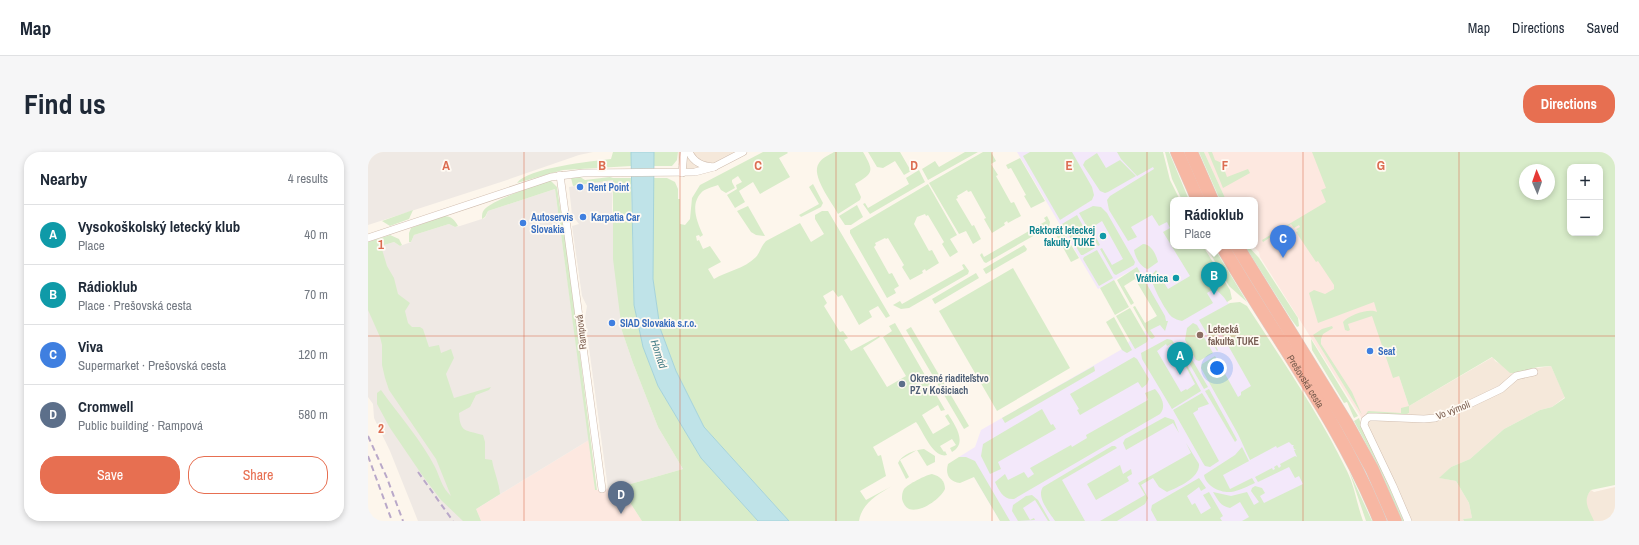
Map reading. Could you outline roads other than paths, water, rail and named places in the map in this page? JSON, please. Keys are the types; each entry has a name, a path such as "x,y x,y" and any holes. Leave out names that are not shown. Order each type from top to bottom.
{"highway":[{"path":"1176,152 1197,197"},
{"path":"1191,152 1211,197"},
{"name":"Prešovská cesta","path":"1224,249 1332,423 1358,470 1380,521"},
{"name":"Prešovská cesta","path":"1239,249 1347,424 1372,469 1395,521"}],"street":[{"path":"682,173 684,152"},
{"path":"689,152 696,162 714,167"},
{"path":"368,238 543,179 560,175 613,172 682,173 705,170 714,167 744,152"},
{"name":"Rampová","path":"560,175 602,489"},
{"name":"Vo výmoli","path":"1408,521 1364,425 1364,422 1369,417 1424,419 1440,416 1457,410 1501,389 1516,376 1534,372"}],"water":[{"name":"Hornád","path":"631,152 654,152 653,279 660,328 676,371 704,427 789,521 758,521 701,458 658,386 643,347 634,305"}],"railway":[{"path":"368,436 387,478 403,521"},
{"path":"368,456 392,521"},
{"path":"418,472 453,521"}],"place":[{"name":"Rent Point","path":"580,187"},
{"name":"Karpatia Car","path":"583,217"},
{"name":"Autoservis Slovakia","path":"523,223"},
{"name":"Rektorát leteckej fakulty TUKE","path":"1103,236"},
{"name":"Viva","path":"1283,258"},
{"name":"Vrátnica","path":"1176,278"},
{"name":"Rádioklub","path":"1214,295"},
{"name":"SIAD Slovakia s.r.o.","path":"612,323"},
{"name":"Letecká fakulta TUKE","path":"1200,335"},
{"name":"Seat","path":"1370,351"},
{"name":"Vysokoškolský letecký klub","path":"1180,375"},
{"name":"Okresné riaditeľstvo PZ v Košiciach","path":"902,384"},
{"name":"Cromwell","path":"621,514"}]}
